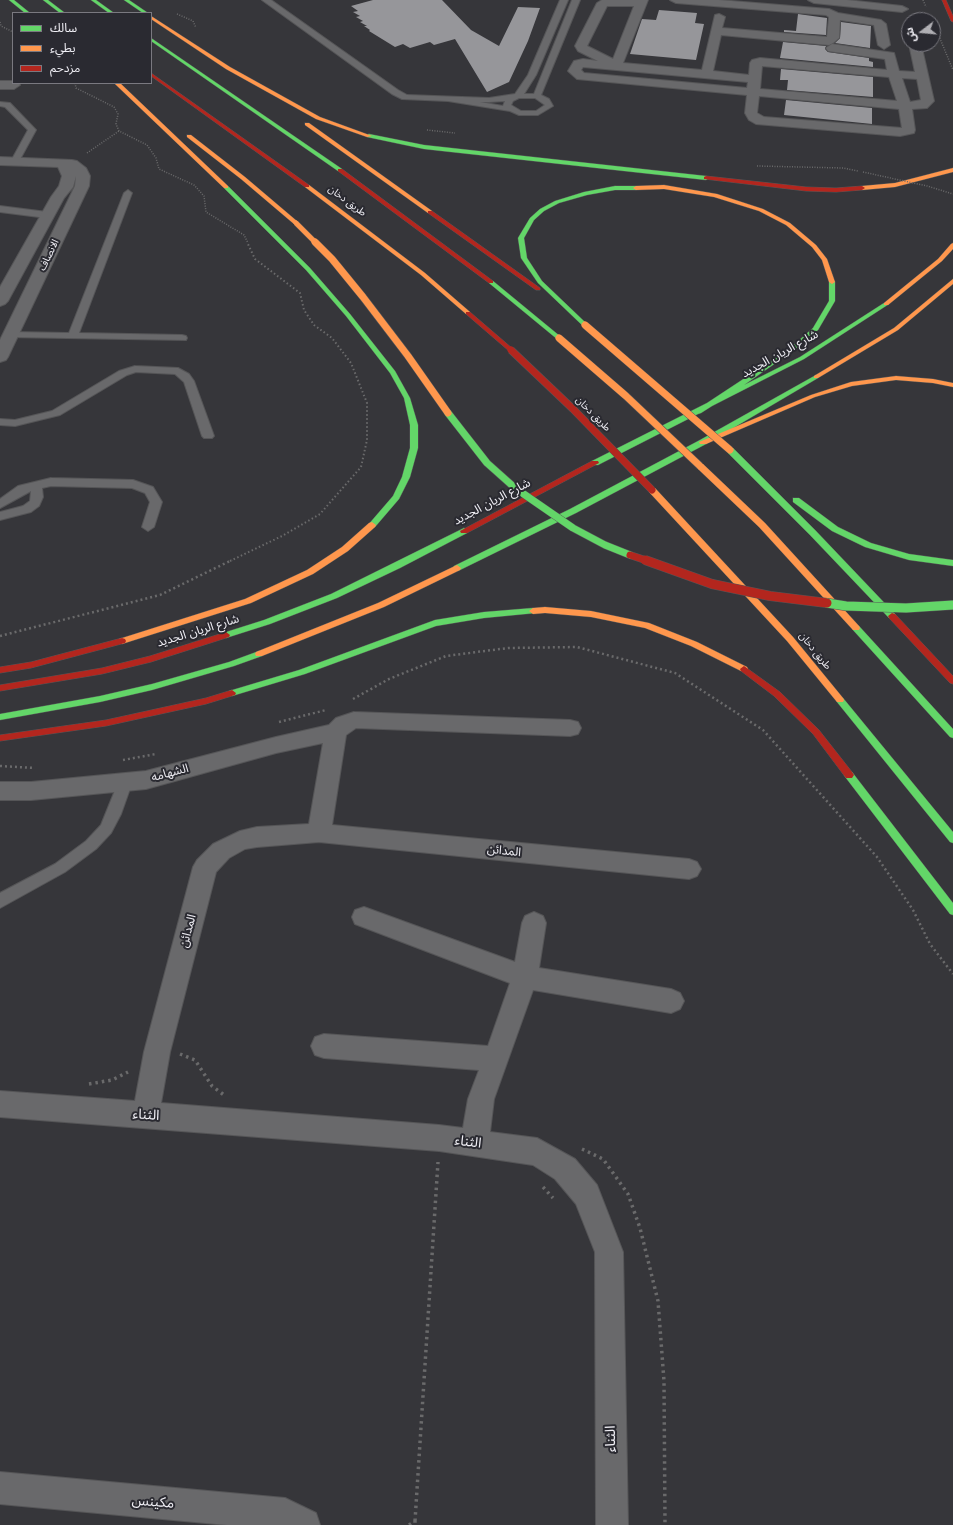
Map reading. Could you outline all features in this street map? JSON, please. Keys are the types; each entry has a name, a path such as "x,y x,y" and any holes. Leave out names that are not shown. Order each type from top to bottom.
{"main road":[{"path":"11,0 27,12"},
{"path":"45,0 62,12"},
{"path":"92,0 110,12"},
{"path":"126,0 144,12"},
{"path":"944,0 953,21"},
{"path":"152,18 228,68 398,188 568,311 734,453 814,514 851,538 909,557 953,563"},
{"name":"طريق دخان","path":"152,40 266,117 374,194 472,267 559,338 626,396 762,525 953,735"},
{"path":"228,68 297,108 336,126 364,135 424,147 747,183 836,190 895,185 927,178 953,170"},
{"name":"طريق دخان","path":"152,75 341,211 423,274 511,350 573,409 652,490 790,639 953,839"},
{"path":"119,84 243,178 296,223 332,259 354,286 408,356 462,433 487,463 515,488 572,528 605,545 675,572 712,584 770,596 846,606 906,608 953,605"},
{"path":"0,670 31,665 97,649 214,613 248,601 303,575 345,549 380,517 396,497 406,477 414,448 414,425 407,398 393,372 348,315 308,269 273,233 119,84"},
{"path":"568,311 540,282 530,268 521,247 521,238 532,219 542,210 557,202 586,193 615,188 649,186 682,189 715,195 747,205 776,218 802,235 825,260 830,272 833,288 832,301 824,317 816,329 777,361 728,391 699,412"},
{"name":"شارع الريان الجديد","path":"0,688 102,671 151,659 267,622 334,596 397,566 555,483 699,412 802,358 880,309 940,260 953,245"},
{"path":"0,717 100,699 152,687 231,664 299,639 381,605 504,545 703,442 820,375 896,329 953,281"},
{"path":"703,442 814,396 851,384 896,378 926,380 953,385"},
{"path":"734,453 813,533 953,681"},
{"path":"0,738 106,723 206,701 302,672 434,623 484,615 545,610 590,614 646,625 694,644 747,671 777,694 816,732 953,911"}],"street":[{"path":"676,0 722,2 828,12 835,16 877,22 880,24 884,45"},
{"path":"810,0 865,2 902,9"},
{"path":"889,0 905,12"},
{"path":"610,1 641,2 616,65 587,51 581,46 603,3 610,1"},
{"path":"707,73 722,2"},
{"path":"765,35 767,6"},
{"path":"716,31 832,40 835,16"},
{"path":"781,44 832,48 887,55 892,58 894,74 905,106 908,130 829,127 761,121 754,117 751,113 756,63 773,53 781,44"},
{"path":"829,68 832,48"},
{"path":"754,85 581,76 574,71 578,64 583,63 707,73 754,85 830,98 905,106 923,105 928,101 917,52"},
{"path":"773,53 829,68 922,76"},
{"path":"0,85 14,85"},
{"path":"829,127 830,98"},
{"path":"0,161 67,163"},
{"name":"الانصاف","path":"0,301 58,196 66,187 70,176 67,163"},
{"name":"الانصاف","path":"0,357 82,186 83,176 81,171 67,163"},
{"path":"319,833 336,732 344,724 354,720 570,728"},
{"name":"الشهامه","path":"0,791 31,791 146,780 276,745 336,732"},
{"name":"المدائن","path":"146,1116 157,1052 205,867 221,851 240,841 257,837 319,833 689,869"},
{"path":"364,917 525,977 671,1001"},
{"path":"475,1143 481,1099 497,1059 525,977 534,923"},
{"path":"324,1046 497,1059"},
{"name":"الثناء","path":"0,1104 146,1116 436,1155 475,1143 537,1152 565,1169 587,1195 608,1252 612,1525"},
{"name":"مكينس","path":"0,1488 285,1514 304,1525"}],"lane":[{"path":"266,0 395,92 405,97 448,99 509,109 525,114 543,112 549,106 546,101 537,96 489,100 459,98 448,99"},
{"path":"509,109 507,103 516,97 532,75 564,0"},
{"path":"537,96 576,0"},
{"path":"0,104 7,105 32,130 15,161"},
{"path":"73,336 128,193"},
{"path":"0,209 47,215"},
{"path":"11,335 182,338"},
{"path":"0,422 15,423 56,413 123,373 135,369 178,372 185,376 208,436"},
{"path":"0,504 22,489 51,482 133,484 149,490 156,502 148,527"},
{"path":"0,516 28,510 35,503 38,497 36,486"},
{"path":"0,902 60,868 91,845 106,829 114,814 125,782"}],"path":[{"path":"0,22 1,26 12,32"},
{"path":"941,42 953,70"},
{"path":"0,636 160,595 282,536 320,514 361,467 367,440 367,403 351,363 332,338 314,325 304,310 300,293 285,280 255,259 244,235 206,212 204,196 194,185 159,169 156,158 147,144 119,131 116,124 118,114 114,107 103,100 90,98 76,88 75,84"},
{"path":"67,163 119,131"},
{"path":"753,166 843,168 927,186 953,194"},
{"path":"884,179 899,176"},
{"path":"81,1084 88,1085 112,1080 129,1072 144,1059 157,1052 186,1054 195,1060 212,1086 224,1095 231,1096"},
{"path":"577,1146 603,1159 628,1194 640,1228 658,1301 664,1381 665,1525"},
{"path":"436,1155 445,1165"},
{"path":"409,1525 415,1523 436,1155"},
{"path":"541,1186 555,1200"}],"building":[{"path":"373,0 442,0 471,30 499,46 518,7 540,8 528,41 509,82 487,92 455,39 434,45 430,42 410,48 403,44 395,47 369,31 370,30 364,26 367,26 360,22 363,21 356,17 360,16 353,12 358,11 351,6"},
{"path":"659,10 697,13 695,23 704,24 696,60 630,54 642,19 656,20"},
{"path":"798,14 827,18 826,35 784,32 784,30 796,31"},
{"path":"841,22 871,26 870,48 835,43 840,38"},
{"path":"783,42 826,46 825,49 828,52 869,58 869,61 873,62 873,67 780,58"},
{"path":"781,69 873,77 873,97 787,90 788,80 780,80"},
{"path":"786,100 872,108 872,124 784,115"}],"traffic: fast":[{"path":"11,0 27,12"},
{"path":"45,0 62,12"},
{"path":"93,0 111,12"},
{"path":"126,0 144,12"},
{"path":"152,40 340,170"},
{"path":"369,136 424,147 706,178"},
{"path":"226,187 308,269 348,315 393,372 407,398 414,425 414,448 406,477 396,497 372,525"},
{"path":"585,325 540,282 524,258 521,238 532,219 542,210 557,202 586,193 615,188 636,188"},
{"path":"491,282 559,338"},
{"path":"699,412 791,350 816,329 832,301 832,282"},
{"path":"595,463 802,358 886,304"},
{"path":"457,568 573,511 703,442 816,377"},
{"path":"448,413 487,463 515,488 573,528 605,545 630,555"},
{"path":"730,450 813,533 892,616"},
{"path":"796,500 835,529 868,545 909,557 953,563"},
{"path":"226,635 267,622 334,596 397,566 464,531"},
{"path":"827,603 846,606 906,608 953,605"},
{"path":"232,693 302,672 435,623 484,615 533,611"},
{"path":"856,628 953,735"},
{"path":"0,717 100,699 152,687 231,664 259,654"},
{"path":"840,700 953,839"},
{"path":"849,775 953,911"}],"traffic: slow":[{"path":"152,18 228,68 318,118 369,136"},
{"path":"118,84 226,187"},
{"path":"307,124 430,212"},
{"path":"189,136 243,178 296,223"},
{"path":"862,188 895,185 953,170"},
{"path":"307,186 423,274 468,313"},
{"path":"636,188 664,187 715,195 761,210 788,224 814,246 825,260 832,282"},
{"path":"296,223 332,259 363,297 408,356 448,413"},
{"path":"886,304 940,260 953,245"},
{"path":"816,377 896,329 953,281"},
{"path":"585,325 730,450"},
{"path":"559,338 626,396 700,466"},
{"path":"703,442 813,396 851,384 896,378 933,381 953,385"},
{"path":"700,466 762,525 856,628"},
{"path":"652,490 790,639 840,700"},
{"path":"122,641 248,601 310,572 345,549 372,525"},
{"path":"259,654 381,605 457,568"},
{"path":"533,611 545,610 591,614 646,625 694,644 744,669"}],"traffic: jam":[{"path":"944,0 953,21"},
{"path":"152,75 307,186"},
{"path":"340,170 491,282"},
{"path":"706,178 806,189 836,190 862,188"},
{"path":"430,212 538,289"},
{"path":"468,313 511,350"},
{"path":"511,350 573,409 652,490"},
{"path":"464,531 595,463"},
{"path":"630,555 712,584 770,596 827,603"},
{"path":"892,616 953,681"},
{"path":"0,688 102,671 151,659 226,635"},
{"path":"0,670 31,665 122,641"},
{"path":"744,669 777,694 816,732 849,775"},
{"path":"0,738 106,723 206,701 232,693"}]}
